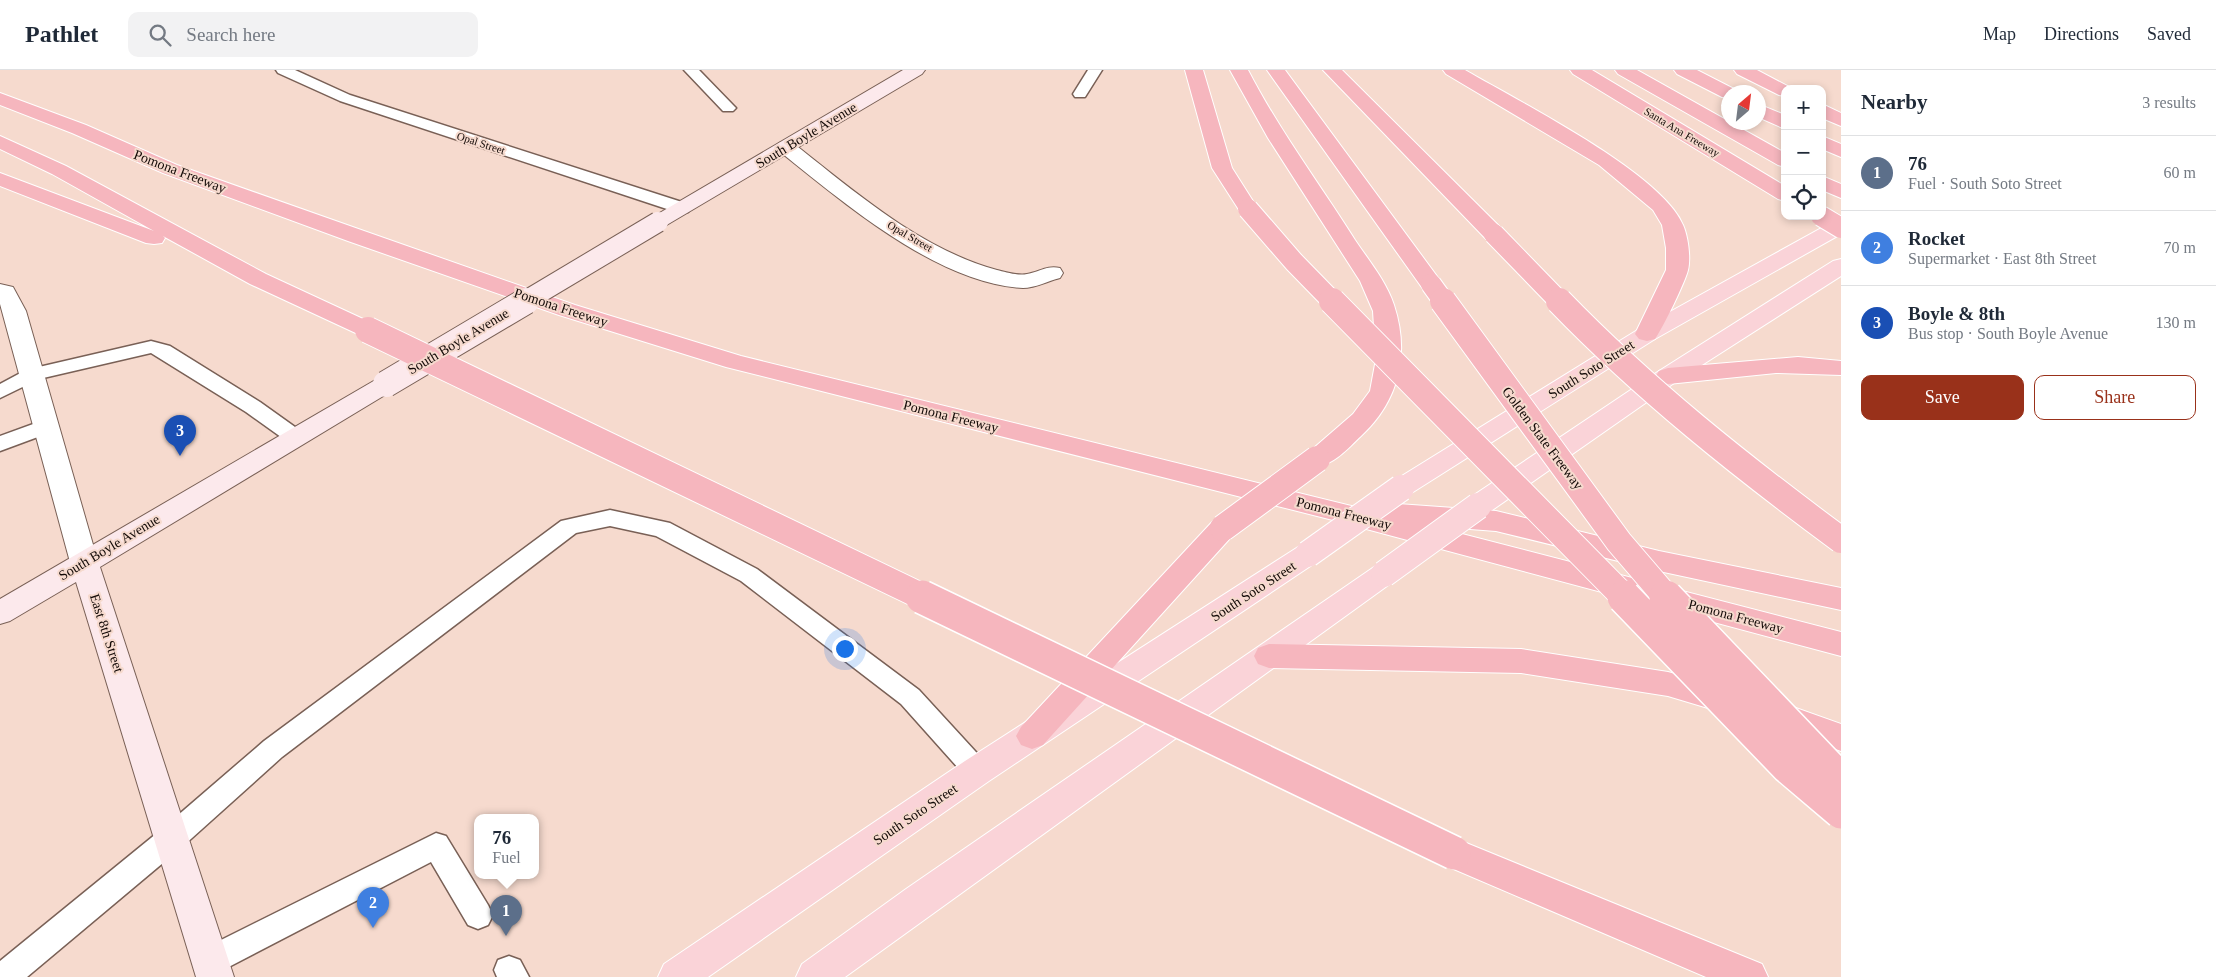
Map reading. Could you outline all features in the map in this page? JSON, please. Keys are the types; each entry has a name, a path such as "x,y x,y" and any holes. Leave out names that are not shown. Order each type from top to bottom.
{"highway":[{"path":"1194,70 1222,168 1248,209 1294,262 1573,544 1788,767 1841,812"},
{"path":"1032,736 1223,528 1317,459 1356,427 1371,410 1382,391 1389,330 1382,301 1326,210 1276,139 1256,106 1238,70"},
{"name":"Golden State Freeway","path":"1276,70 1619,542 1668,598 1841,780"},
{"path":"1332,70 1604,346 1759,480 1841,540"},
{"path":"1352,70 1494,234"},
{"path":"1452,70 1606,161 1661,206 1674,225 1677,270 1647,334"},
{"name":"Santa Ana Freeway","path":"1579,70 1781,193"},
{"name":"Santa Ana Freeway","path":"1624,70 1781,159"},
{"path":"1683,70 1721,90"},
{"path":"1743,70 1781,89"},
{"path":"0,87 79,129"},
{"path":"0,99 79,129"},
{"path":"1826,112 1841,120"},
{"path":"1766,113 1781,120"},
{"name":"Pomona Freeway","path":"79,129 170,169 356,236 567,310 734,362 1329,509 1841,644"},
{"path":"0,142 59,170 258,279 1454,853 1705,977"},
{"path":"0,179 258,279"},
{"path":"1826,218 1841,226"},
{"path":"1668,376 1782,366 1841,368"},
{"path":"1329,509 1496,522 1659,561 1841,599"},
{"path":"1269,656 1456,658 1540,664 1668,684 1776,714 1841,738"},
{"path":"1454,853 1749,977"}],"main road":[{"name":"South Boyle Avenue","path":"0,613 916,70"},
{"name":"South Soto Street","path":"676,977 977,771 1308,554 1401,488 1647,334 1841,226"},
{"path":"816,977 919,901 1269,656 1478,506 1668,376 1841,266"},
{"name":"East 8th Street","path":"84,562 212,969"}],"street":[{"name":"Opal Street","path":"786,147 876,217 957,263 996,276 1025,281 1052,273"},
{"name":"East 8th Street","path":"0,291 5,292 15,311 84,562"}],"lane":[{"name":"Opal Street","path":"283,70 346,98 682,208"},
{"path":"691,70 728,108"},
{"path":"1080,94 1095,70"},
{"path":"0,392 33,374 150,347 171,356 253,407 295,437"},
{"path":"0,444 47,426"},
{"path":"4,977 172,838 273,749 569,527 610,518 662,529 749,575 910,697 977,771"},
{"path":"212,969 436,845 478,915"}],"place":[{"name":"Boyle & 8th","path":"180,456"},
{"name":"Rocket","path":"373,928"},
{"name":"76","path":"506,936"}]}
